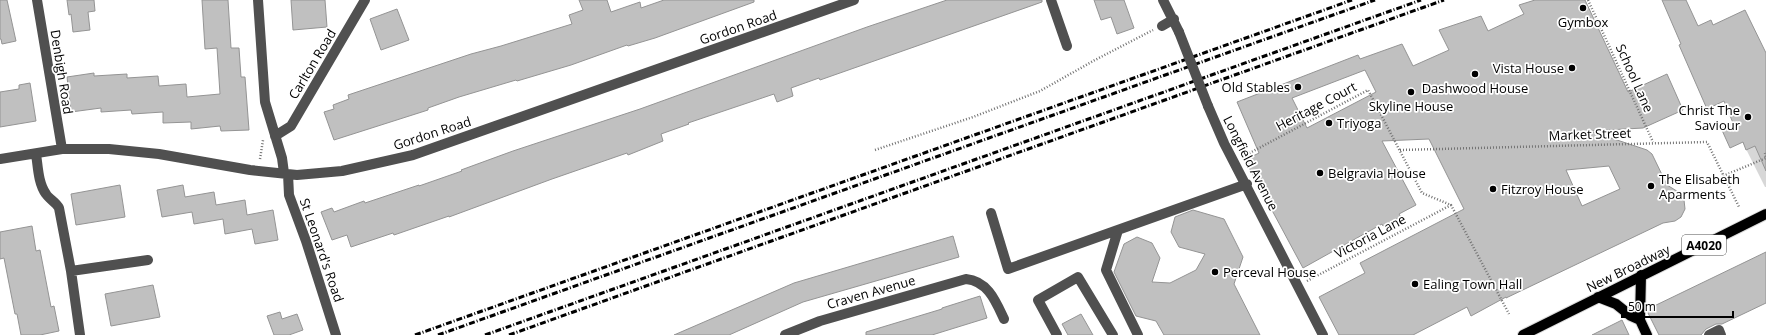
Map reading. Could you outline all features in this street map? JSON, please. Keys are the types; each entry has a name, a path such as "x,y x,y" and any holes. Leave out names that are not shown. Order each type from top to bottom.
{"main road":[{"name":"New Broadway","path":"1523,335 1766,214"},
{"path":"1641,275 1640,320 1647,335"},
{"path":"1598,297 1616,304 1630,316 1640,320"}],"street":[{"name":"Denbigh Road","path":"37,0 62,149"},
{"name":"St Leonard's Road","path":"258,0 265,102 282,158 289,195 306,241 336,334"},
{"name":"Carlton Road","path":"275,136 287,130 291,126 365,0"},
{"name":"Gordon Road","path":"0,159 62,149 109,149 286,174 297,175 342,171 414,155 854,0"},
{"path":"1051,0 1067,46"},
{"name":"Longfield Avenue","path":"1163,0 1174,19 1208,106 1234,161 1323,335"},
{"path":"1162,26 1174,19"},
{"path":"36,154 39,176 46,195 56,202 59,208 71,271 80,335"},
{"path":"991,213 1008,269 1247,184"},
{"path":"1118,230 1106,270 1138,335"},
{"path":"71,271 148,260"},
{"path":"1057,335 1038,300 1078,277 1113,335"},
{"name":"Craven Avenue","path":"785,335 797,333 820,321 966,279 972,279 984,286 992,294 1004,320"},
{"path":"1709,335 1719,330 1721,335"}],"path":[{"name":"School Lane","path":"1588,0 1653,142"},
{"path":"875,150 973,117 1040,91 1094,60 1162,26"},
{"name":"Heritage Court","path":"1234,161 1368,90 1400,150"},
{"path":"259,162 263,137"},
{"name":"Market Street","path":"1400,150 1653,142 1707,142 1739,208"},
{"path":"1400,150 1422,193 1451,204 1509,314"},
{"path":"1723,176 1766,158 1765,153"},
{"name":"Victoria Lane","path":"1298,285 1451,204"}],"shaded area":[{"name":"Christ The Saviour","path":"1766,95 1766,187 1765,187 1733,123"}],"building":[{"path":"0,0 7,0 16,41 2,44 0,39"},
{"path":"67,0 94,0 95,11 88,12 90,30 73,32 71,14 69,15"},
{"path":"202,0 228,0 231,48 239,48 241,77 245,77 249,130 221,131 220,126 191,129 191,122 163,123 163,112 132,114 131,110 101,112 101,108 71,112 67,77 94,73 94,76 127,74 127,78 158,76 159,86 186,84 187,97 220,94 217,48 205,49"},
{"path":"291,0 325,0 327,27 293,30"},
{"path":"579,0 607,0 611,12 640,2 641,8 664,0 754,0 754,2 655,38 628,46 627,45 571,65 459,97 428,108 428,110 334,140 324,112 334,109 333,105 349,99 348,95 471,54 572,24 569,15 583,10"},
{"path":"947,0 1042,0 1042,2 820,80 819,78 791,88 793,96 777,102 774,94 688,123 689,124 661,134 663,141 628,155 627,153 449,217 394,235 393,233 351,247 347,235 332,240 321,212 332,208 334,212 364,201 365,203 419,186 513,151 640,109 867,27"},
{"path":"1094,0 1124,0 1134,28 1117,34 1111,17 1101,20"},
{"path":"1535,0 1585,0 1628,92 1667,74 1683,110 1643,128 1590,131 1647,150 1652,154 1667,185 1680,193 1684,200 1685,209 1681,217 1675,221 1663,223 1506,297 1471,316 1467,307 1413,335 1339,335 1319,297 1365,273 1360,263 1464,209 1429,139 1382,141 1416,205 1399,214 1401,217 1383,226 1382,224 1303,268 1245,160 1259,153 1237,102 1358,55 1360,59 1402,44 1413,66 1449,50 1439,30 1481,16 1488,31 1524,14 1519,5","holes":["1365,70 1376,92 1307,128 1292,98","1609,166 1620,189 1582,206 1566,170"]},
{"path":"1662,0 1686,0 1698,26 1711,20 1713,25 1745,10 1766,53 1766,171 1755,146 1746,150 1743,142 1730,148 1721,128 1733,123 1724,101 1707,109 1679,45 1681,44"},
{"path":"397,9 409,40 381,50 370,19"},
{"path":"30,83 36,121 0,127 0,92 19,89 19,85"},
{"path":"120,185 125,217 76,225 71,194"},
{"path":"183,185 185,197 214,192 216,205 245,200 247,215 273,210 278,240 255,244 252,229 225,234 223,219 194,224 192,212 162,217 157,190"},
{"name":"Perceval House","path":"1193,210 1224,219 1243,257 1234,284 1260,335 1164,335 1156,321 1136,316 1114,272 1124,244 1137,237 1152,243 1160,258 1152,282 1170,283 1196,270 1205,254 1179,247 1171,232 1175,217"},
{"path":"32,226 36,251 40,250 51,307 54,306 59,331 40,335 21,335 17,314 15,314 4,258 0,259 0,232"},
{"path":"953,236 959,257 803,302 729,335 674,335 794,283"},
{"path":"1766,252 1766,303 1722,324 1716,324 1706,329 1701,335 1659,335 1648,313 1650,308"},
{"path":"153,285 160,317 111,326 105,294"},
{"path":"980,296 987,318 932,335 866,335 866,332"},
{"path":"280,312 282,319 297,314 303,330 289,335 274,335 267,316"},
{"path":"1081,314 1093,335 1068,335 1062,324"},
{"path":"1622,320 1629,335 1592,335"}],"railway":[{"path":"415,335 1352,0"},
{"path":"438,335 1375,0"},
{"path":"485,335 1421,0"},
{"path":"509,335 1444,0"}],"place":[{"name":"Gymbox","path":"1583,8"},
{"name":"Vista House","path":"1572,68"},
{"name":"Dashwood House","path":"1475,74"},
{"name":"Old Stables","path":"1298,87"},
{"name":"Skyline House","path":"1411,92"},
{"name":"Christ The Saviour","path":"1748,117"},
{"name":"Triyoga","path":"1329,123"},
{"name":"Belgravia House","path":"1320,173"},
{"name":"The Elisabeth Aparments","path":"1651,186"},
{"name":"Fitzroy House","path":"1493,189"},
{"name":"Perceval House","path":"1215,272"},
{"name":"Ealing Town Hall","path":"1415,284"}]}
